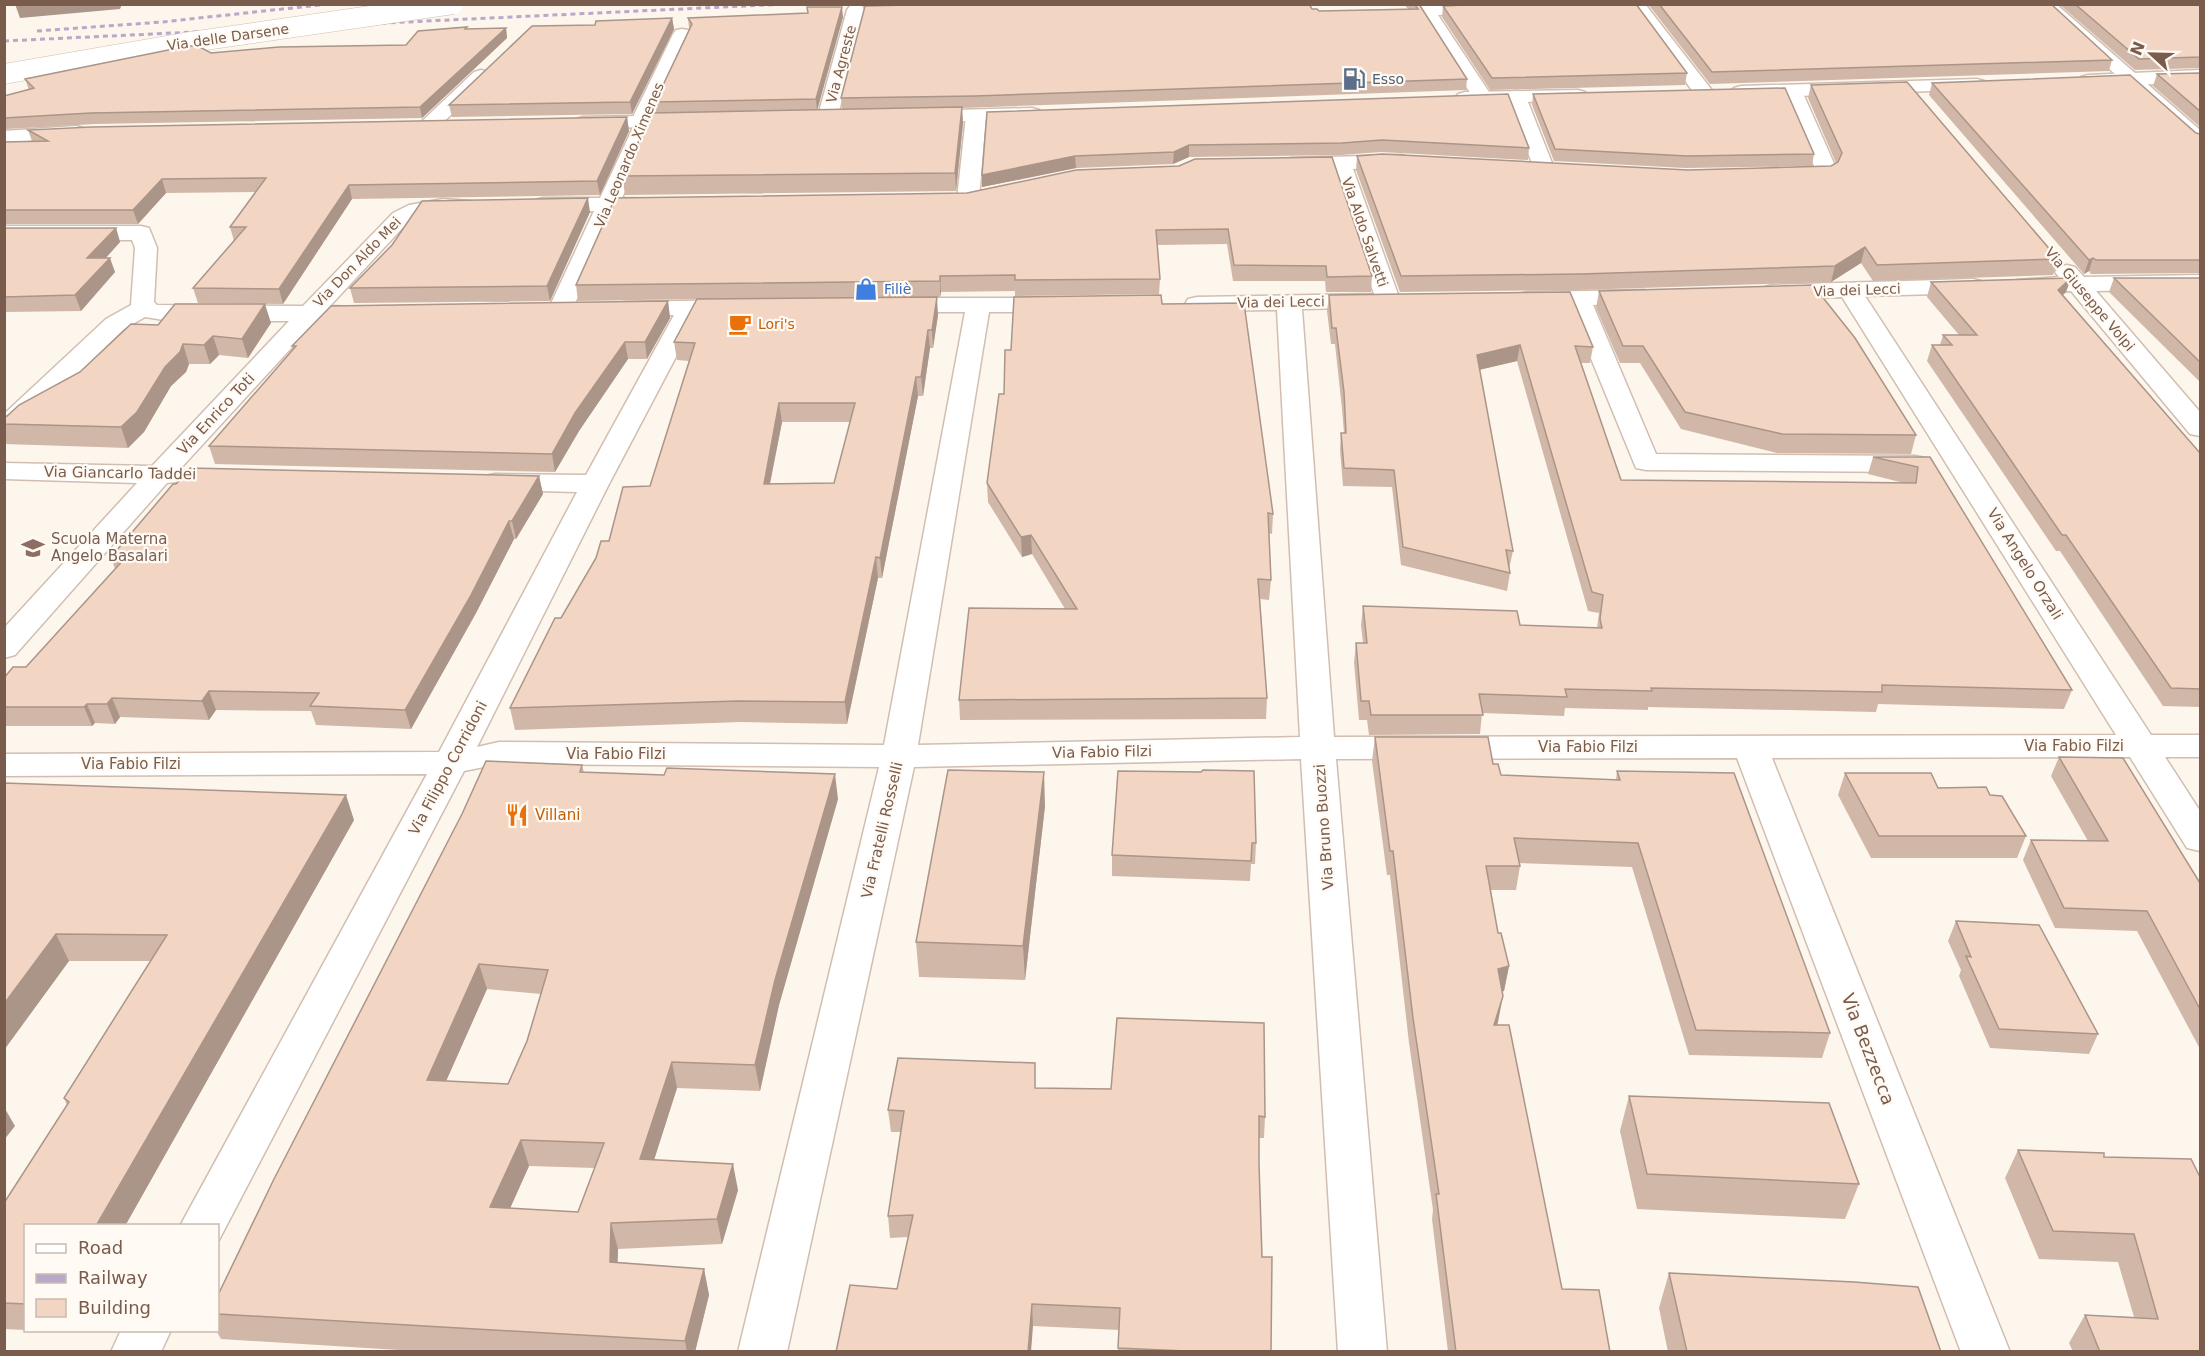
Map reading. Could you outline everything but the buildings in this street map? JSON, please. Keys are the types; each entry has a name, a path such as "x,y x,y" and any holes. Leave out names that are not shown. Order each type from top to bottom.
{"street":[{"name":"Via delle Darsene","path":"4,74 173,45 453,4"},
{"path":"1636,4 1704,93"},
{"path":"2045,4 2200,140"},
{"path":"1483,98 1426,10 1508,8"},
{"name":"Via Agreste","path":"804,119 835,118 856,10"},
{"name":"Via Leonardo Ximenes","path":"682,33 643,117 646,121 610,205 572,310 690,308"},
{"path":"428,126 491,66"},
{"path":"2072,81 2200,76"},
{"path":"1680,93 1991,84"},
{"path":"1910,88 1926,106"},
{"path":"1763,175 1820,174 1825,171 1826,168 1792,91"},
{"path":"1447,99 1599,95"},
{"path":"1516,97 1544,168"},
{"path":"897,117 1050,113"},
{"path":"968,199 976,116"},
{"path":"565,123 714,120"},
{"path":"405,126 462,125"},
{"path":"4,137 94,132"},
{"path":"1270,164 1416,161"},
{"name":"Via Aldo Salvetti","path":"1341,163 1400,300"},
{"path":"1521,167 1568,169"},
{"path":"944,200 990,195"},
{"path":"519,206 681,204"},
{"name":"Via Don Aldo Mei","path":"307,314 406,212 428,206 484,206"},
{"path":"4,232 141,233 146,248 142,304 144,308"},
{"name":"Via Giuseppe Volpi","path":"2056,259 2200,428"},
{"name":"Via dei Lecci","path":"1755,293 2077,283 2200,282"},
{"name":"Via Angelo Orzali","path":"1849,290 2200,839"},
{"path":"1507,299 1661,296"},
{"path":"1578,299 1646,462 1962,465"},
{"name":"Via dei Lecci","path":"1172,304 1400,300"},
{"name":"Via Bruno Buozzi","path":"1289,302 1318,748 1363,1352"},
{"name":"Via Fratelli Rosselli","path":"762,1352 899,756 978,304"},
{"path":"870,306 1080,305"},
{"path":"690,308 762,307"},
{"path":"4,429 116,324 144,308 170,314 388,313"},
{"name":"Via Filippo Corridoni","path":"204,1224 451,763 595,484 690,308"},
{"name":"Via Enrico Toti","path":"4,648 307,314"},
{"name":"Via Giancarlo Taddei","path":"4,471 195,475"},
{"path":"466,482 595,484"},
{"name":"Via Fabio Filzi","path":"4,765 451,763 499,753 899,756 1318,748 2200,746"},
{"name":"Via Bezzecca","path":"1750,747 1986,1352"},
{"path":"135,1352 146,1332"}],"railway":[{"path":"37,31 162,22 329,4"},
{"path":"4,41 787,4"}],"place":[{"name":"Esso","path":"1354,79"},
{"name":"Filiè","path":"866,289"},
{"name":"Lori's","path":"740,324"},
{"name":"Scuola Materna Angelo Basalari","path":"33,548"},
{"name":"Villani","path":"517,815"}]}
